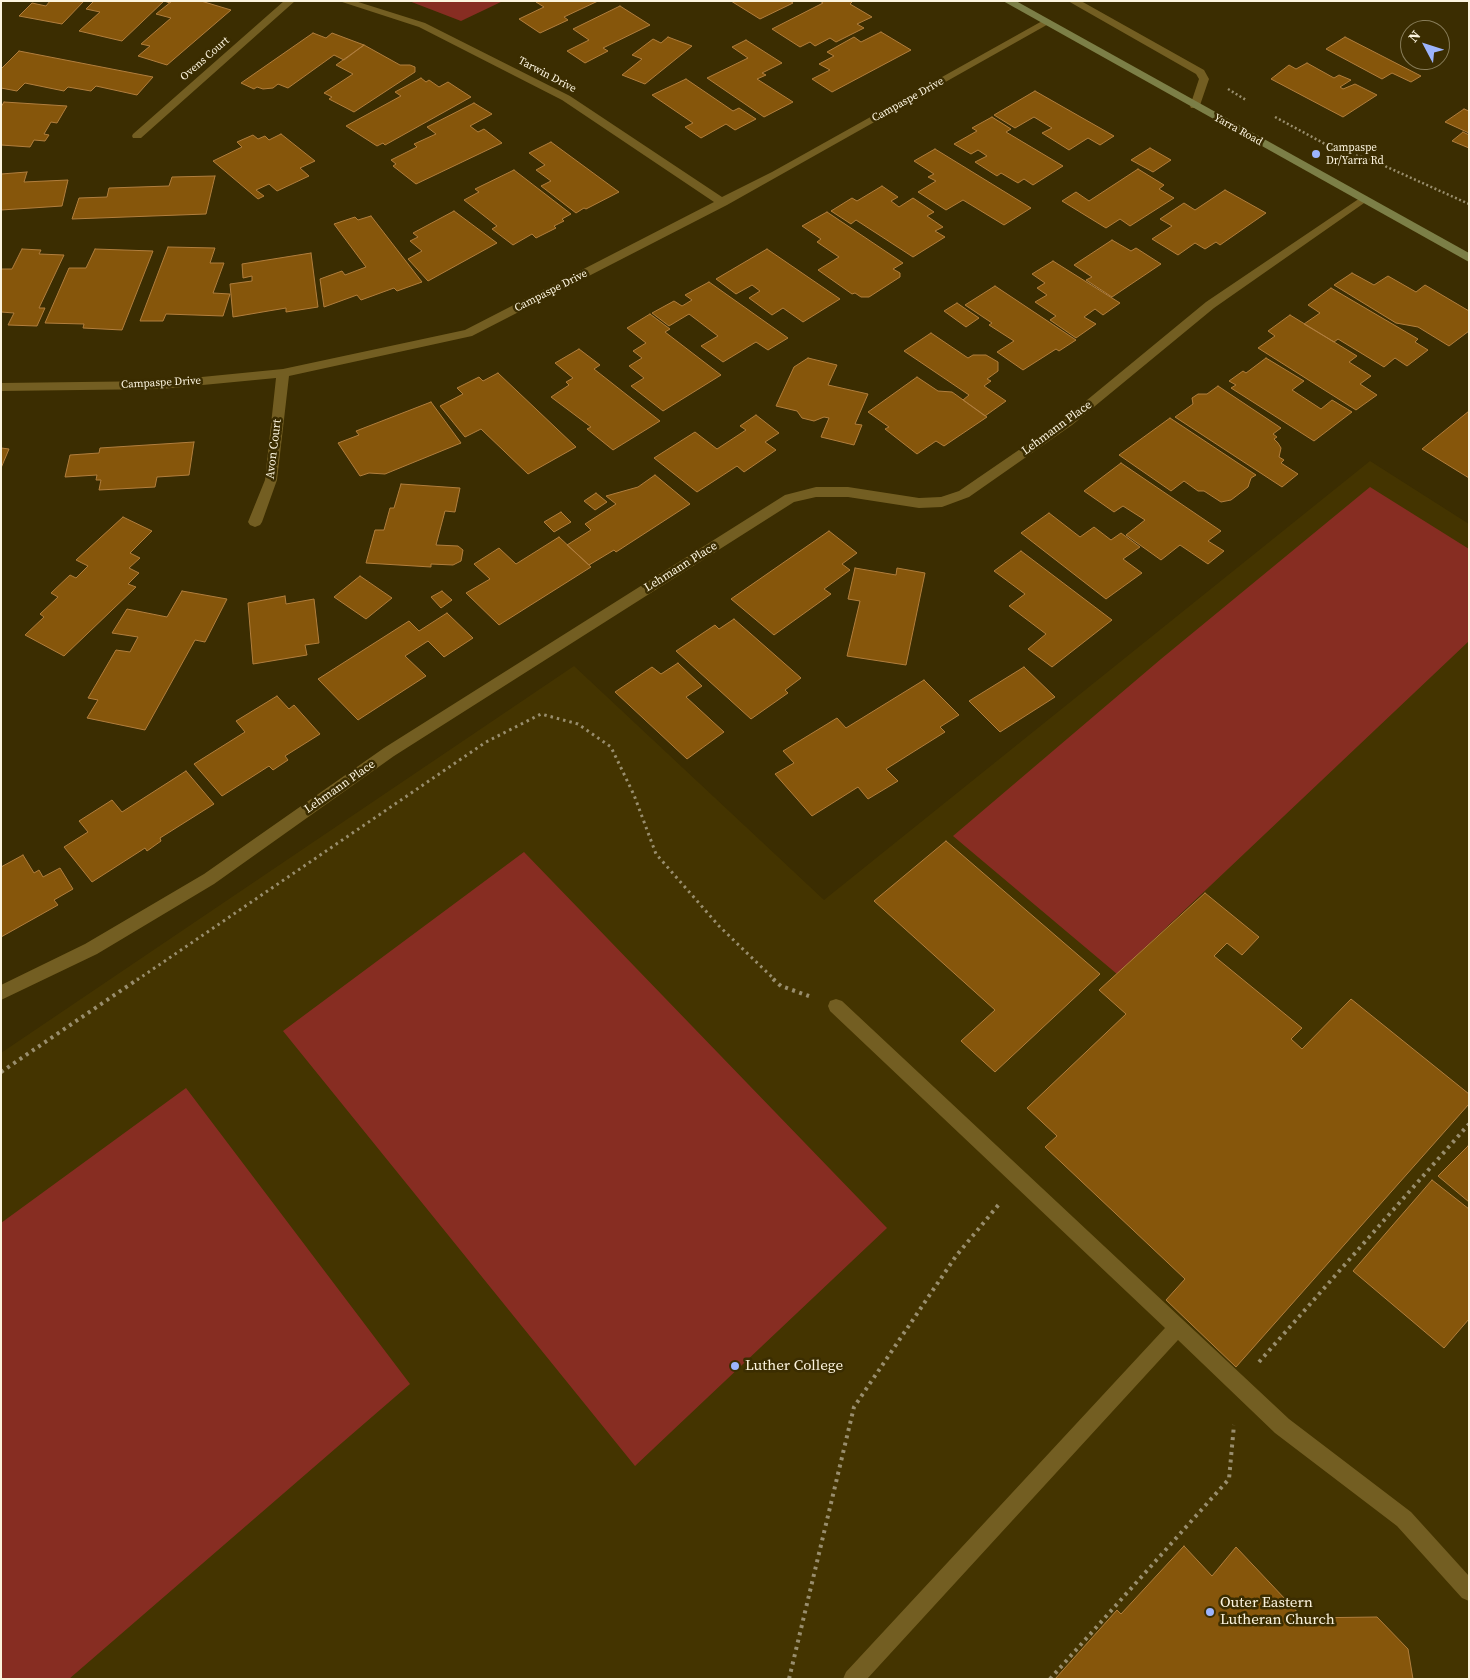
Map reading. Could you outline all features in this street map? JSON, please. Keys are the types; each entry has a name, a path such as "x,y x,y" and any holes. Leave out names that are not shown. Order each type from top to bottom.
{"main road":[{"name":"Yarra Road","path":"1008,1 1469,258"}],"street":[{"name":"Ovens Court","path":"137,136 290,1"},
{"name":"Tarwin Drive","path":"344,1 422,25 566,98 723,203"},
{"path":"1073,1 1200,72 1204,79 1195,106"},
{"name":"Campaspe Drive","path":"1,387 161,385 283,373 468,333 723,203 1047,22"},
{"name":"Lehmann Place","path":"1,993 91,949 209,879 389,752 790,498 816,492 848,492 918,503 942,502 964,494 1068,422 1210,305 1363,199"},
{"name":"Avon Court","path":"255,522 271,480 283,373"},
{"path":"836,1006 1282,1426 1404,1519 1469,1590"},
{"path":"853,1679 1177,1328"}],"path":[{"path":"1200,72 1251,104"},
{"path":"1268,112 1340,152 1367,158 1469,204"},
{"path":"1,1072 486,742 541,714 578,724 611,746 634,795 656,854 719,926 781,986 836,1006"},
{"path":"1050,1679 1229,1479 1238,1385 1469,1124"},
{"path":"789,1679 854,1407 956,1256 1020,1180"}],"shaded area":[{"path":"409,1 503,1 461,21"},
{"name":"Luther College","path":"1370,461 1469,524 1469,1679 1,1679 1,1053 574,666 824,900"},
{"path":"1370,487 1469,549 1469,641 1117,974 953,836 1161,659"},
{"path":"524,852 887,1228 635,1466 283,1031"},
{"path":"186,1088 410,1384 69,1679 1,1679 1,1223"}],"building":[{"path":"50,1 84,1 62,24 19,16 32,3 46,6"},
{"path":"94,1 164,1 122,41 79,31 100,12 86,9"},
{"path":"172,1 201,1 231,10 167,65 138,56 150,46 141,44 171,18 156,14"},
{"path":"537,1 598,1 564,17 568,20 540,33 519,19 544,7"},
{"path":"731,1 790,1 793,3 760,19"},
{"path":"820,1 853,1 850,4 872,17 857,24 864,28 836,42 830,38 815,46 810,42 800,47 772,29 823,3"},
{"path":"620,6 650,25 603,48 608,51 585,63 567,51 589,40 573,29"},
{"path":"881,32 911,50 832,92 812,79 830,70 819,64 834,56 827,52 854,37 861,42"},
{"path":"313,33 326,38 332,33 364,45 344,60 334,55 288,88 278,84 273,88 263,89 257,87 254,89 241,83"},
{"path":"668,37 692,46 645,84 622,75 642,59 632,55 653,39 661,43"},
{"path":"1345,37 1400,65 1400,70 1409,70 1421,76 1411,82 1392,73 1382,79 1326,49"},
{"path":"746,40 782,63 762,73 766,75 757,79 793,102 764,117 707,78 748,58 732,47"},
{"path":"364,45 400,65 415,67 415,72 354,112 329,99 332,97 324,93 353,74 336,65"},
{"path":"19,51 153,77 137,95 96,86 91,91 68,87 64,91 25,83 17,91 1,88 1,69"},
{"path":"1307,63 1334,78 1339,75 1351,80 1340,87 1343,89 1355,84 1377,95 1343,117 1271,79 1289,65 1296,69"},
{"path":"421,78 426,82 429,80 439,87 448,82 471,97 385,145 383,143 377,146 346,126 401,96 395,92"},
{"path":"686,79 733,111 739,108 756,119 735,130 726,124 701,138 685,127 693,123 652,95"},
{"path":"1035,91 1114,136 1100,145 1088,138 1069,150 1042,133 1052,128 1034,117 1015,128 994,115"},
{"path":"4,102 67,106 57,123 51,122 44,134 49,135 45,141 34,140 30,147 1,145 1,107"},
{"path":"474,103 492,114 470,126 478,132 484,129 502,143 416,184 393,166 396,164 391,160 417,147 414,144 436,134 427,127"},
{"path":"1464,109 1469,111 1469,133 1445,122"},
{"path":"992,117 1011,129 1006,132 1063,166 1033,185 1024,179 1018,183 1001,173 997,176 975,162 987,156 978,150 971,154 954,144 977,131 972,128"},
{"path":"1463,132 1469,135 1469,148 1452,141"},
{"path":"281,134 315,161 300,168 309,176 277,191 269,184 256,190 264,196 258,199 213,161 242,147 237,142 253,135 258,139 265,136 269,140"},
{"path":"551,142 619,192 576,213 541,186 551,181 536,170 545,165 529,153"},
{"path":"1150,148 1171,160 1153,172 1131,160"},
{"path":"935,149 1031,208 1004,225 963,200 946,210 918,192 936,181 928,177 934,174 914,161"},
{"path":"1138,169 1164,185 1159,189 1174,198 1130,226 1120,219 1106,228 1062,201 1076,192 1089,201"},
{"path":"514,170 571,214 562,219 564,221 554,226 556,228 536,238 532,234 513,245 492,229 497,226 464,200 479,192 475,189"},
{"path":"27,172 24,182 68,180 62,206 1,210 1,174"},
{"path":"215,176 206,214 72,219 79,198 107,197 109,188 169,186 172,177"},
{"path":"882,186 898,197 891,201 899,207 913,198 934,212 927,216 943,227 935,231 945,237 913,257 856,220 851,224 831,211 852,198 857,201"},
{"path":"1225,190 1266,213 1220,245 1216,242 1205,249 1195,243 1178,255 1152,239 1172,226 1160,219 1184,203 1195,210"},
{"path":"454,211 497,243 428,281 408,259 422,251 410,241 418,237 413,233"},
{"path":"827,212 903,263 893,269 900,273 900,277 869,297 861,297 855,293 852,294 818,270 839,257 817,242 821,239 802,226"},
{"path":"371,216 422,282 397,291 394,288 361,300 357,295 324,307 320,279 342,271 345,275 366,267 334,224 355,217 358,220"},
{"path":"1112,240 1131,251 1136,248 1161,264 1112,297 1086,280 1092,277 1074,265"},
{"path":"168,247 215,248 210,263 224,263 213,293 230,294 223,316 166,314 163,321 140,321"},
{"path":"22,249 41,250 39,254 64,255 39,308 45,308 37,326 8,325 14,313 1,312 1,269 12,269"},
{"path":"95,249 153,251 122,330 83,328 84,324 45,323 69,268 86,268"},
{"path":"767,249 840,299 803,322 783,308 772,315 749,298 760,291 752,285 736,294 716,279"},
{"path":"311,253 318,307 286,312 286,308 233,317 230,284 252,281 252,276 243,278 242,264"},
{"path":"1053,261 1120,303 1103,315 1095,309 1084,317 1096,324 1076,338 1050,320 1056,316 1035,302 1047,295 1037,288 1045,283 1032,274"},
{"path":"1352,273 1374,285 1388,276 1416,292 1425,285 1469,311 1469,331 1449,346 1418,327 1396,323 1334,285"},
{"path":"709,282 788,338 768,350 756,342 723,362 701,346 718,336 689,314 669,326 652,313 674,301 682,306 692,300 685,295"},
{"path":"995,286 1076,340 1059,351 1056,349 1023,370 997,352 1014,341 989,325 992,323 965,305"},
{"path":"1331,288 1418,339 1415,342 1428,350 1407,366 1395,358 1384,367 1338,339 1334,342 1304,324 1320,313 1308,305"},
{"path":"957,303 979,318 966,327 944,311"},
{"path":"650,314 670,329 665,332 721,375 663,411 631,386 644,378 629,366 642,358 633,351 646,343 627,328"},
{"path":"1290,315 1357,356 1349,362 1371,376 1360,384 1377,395 1356,410 1258,348 1275,336 1268,331"},
{"path":"931,333 968,358 973,355 986,355 998,362 998,371 987,379 991,381 984,386 1006,401 985,416 963,400 969,395 904,351"},
{"path":"579,349 600,365 594,369 660,421 613,450 587,429 591,427 551,397 569,385 566,382 573,378 555,363"},
{"path":"808,358 837,365 828,385 868,394 855,424 862,425 854,445 821,437 829,418 824,417 814,421 802,418 797,411 776,406 794,367"},
{"path":"1266,358 1304,381 1292,390 1321,409 1332,400 1352,412 1314,441 1231,388 1236,385 1229,381 1243,371 1246,373"},
{"path":"498,373 576,447 528,474 481,429 465,437 440,406 463,394 457,388 479,377 483,381"},
{"path":"917,377 938,391 952,392 987,417 944,446 936,441 917,454 885,429 889,427 868,412"},
{"path":"1218,386 1281,428 1273,434 1277,437 1274,439 1281,448 1279,457 1284,460 1281,463 1298,474 1282,487 1175,417 1193,404 1192,398 1198,394 1207,394"},
{"path":"431,402 461,443 385,474 369,473 360,476 338,443 359,435 356,431"},
{"path":"1469,411 1469,478 1422,449"},
{"path":"756,415 779,433 765,442 776,450 744,472 737,466 697,492 654,458 695,432 717,449 746,430 740,426"},
{"path":"1170,418 1256,475 1251,478 1248,487 1231,500 1221,502 1204,491 1198,491 1184,481 1171,491 1119,455"},
{"path":"194,442 189,475 157,477 155,487 99,490 101,480 96,480 97,475 65,477 70,455 99,453 100,448"},
{"path":"1,448 9,449 1,468"},
{"path":"1121,463 1221,531 1208,541 1224,551 1208,564 1180,545 1161,560 1126,535 1145,520 1123,506 1114,512 1084,491"},
{"path":"655,475 690,504 616,552 614,550 589,565 567,545 591,530 585,524 616,504 606,496 638,487"},
{"path":"401,484 460,488 455,512 445,511 436,545 458,546 463,550 461,561 453,565 431,564 431,567 366,563 375,530 384,530 390,508 394,508"},
{"path":"596,493 607,502 595,510 584,501"},
{"path":"561,512 571,522 554,532 544,522"},
{"path":"1049,513 1080,537 1094,527 1111,540 1121,533 1140,547 1123,559 1142,573 1106,599 1021,533"},
{"path":"123,517 152,531 130,553 140,558 129,568 139,573 128,584 136,587 64,656 25,635 44,617 40,614 58,597 51,593 70,575 76,578 88,566 76,560"},
{"path":"829,531 857,553 842,564 850,570 824,589 831,594 774,635 731,599"},
{"path":"559,537 591,567 499,625 466,593 490,579 474,564 499,548 516,564"},
{"path":"1021,551 1112,620 1052,667 1028,649 1046,634 1009,606 1025,594 994,571"},
{"path":"855,568 896,575 897,568 925,573 906,665 847,656 860,601 848,599"},
{"path":"360,576 392,598 366,619 334,597"},
{"path":"182,591 227,599 205,642 195,640 145,730 87,718 98,700 88,698 116,650 130,652 138,637 112,633 127,609 167,617"},
{"path":"442,591 452,600 441,608 431,597"},
{"path":"285,596 286,604 314,599 319,643 305,645 307,655 253,664 248,603"},
{"path":"447,613 473,638 444,657 428,641 405,656 426,676 358,720 318,679 409,621 419,631"},
{"path":"734,619 801,678 785,690 788,693 751,719 676,651 715,625 719,629"},
{"path":"678,663 702,686 686,697 724,732 687,759 615,692 652,667 661,674"},
{"path":"1024,667 1055,697 1000,732 969,701"},
{"path":"924,680 959,715 940,727 945,732 886,769 898,781 868,799 858,787 812,816 775,774 794,763 783,751 837,718 846,728"},
{"path":"277,696 289,709 294,705 320,734 285,756 288,760 273,770 269,766 222,796 194,764 245,732 236,721"},
{"path":"186,771 214,804 160,838 161,841 147,851 145,848 92,882 64,847 88,832 79,821 112,800 122,812"},
{"path":"946,841 1100,974 995,1072 961,1041 995,1010 874,901"},
{"path":"23,855 34,873 39,870 43,877 60,868 73,889 54,900 58,905 1,937 1,867"},
{"path":"1205,893 1259,937 1242,955 1227,943 1214,956 1302,1028 1291,1039 1302,1049 1351,999 1469,1094 1469,1104 1236,1367 1166,1300 1185,1279 1045,1147 1057,1136 1027,1108 1126,1014 1099,990"},
{"path":"1469,1147 1469,1202 1438,1176"},
{"path":"1432,1180 1469,1209 1469,1319 1444,1348 1353,1271"},
{"name":"Outer Eastern Lutheran Church","path":"1184,1546 1212,1576 1236,1547 1303,1618 1377,1617 1408,1649 1413,1679 1055,1679 1117,1610 1121,1614"}],"place":[{"name":"Campaspe Dr/Yarra Rd","path":"1316,154"},
{"name":"Luther College","path":"735,1366"},
{"name":"Outer Eastern Lutheran Church","path":"1210,1612"}]}
